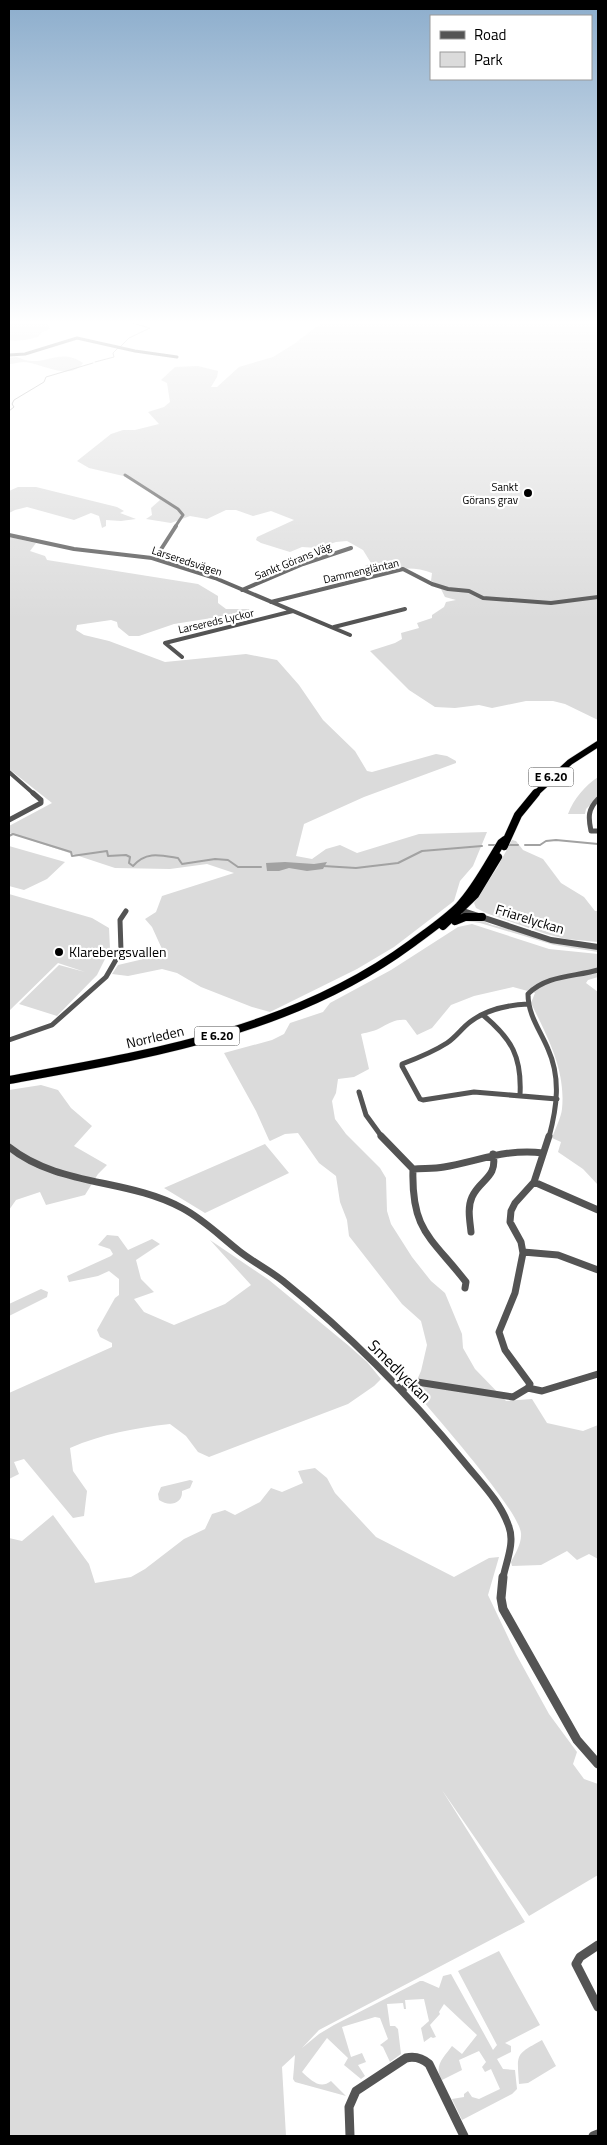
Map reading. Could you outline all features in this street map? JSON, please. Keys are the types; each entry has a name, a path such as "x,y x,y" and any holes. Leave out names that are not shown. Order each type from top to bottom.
{"highway":[{"name":"Norrleden","path":"407,949 471,901 493,869 505,840 537,792 566,765 598,744"},
{"name":"Norrleden","path":"10,1080 166,1050 248,1027 346,987 439,929 459,910 501,842 505,840"},
{"path":"471,901 472,906 482,917"},
{"path":"439,929 465,917 482,917"}],"street":[{"path":"125,474 178,509 183,515 158,554 152,558"},
{"name":"Larseredsvägen","path":"9,535 74,549 152,558 215,578 350,635"},
{"name":"Sankt Görans Väg","path":"242,590 304,564 351,548"},
{"name":"Dammengläntan","path":"272,602 403,570 432,584 448,589 469,591 484,598 551,603 598,597"},
{"path":"334,627 404,609"},
{"name":"Larsereds Lyckor","path":"182,657 165,643 293,611"},
{"path":"9,772 41,800 41,803 9,820"},
{"path":"598,798 589,809 587,815 592,831 598,831"},
{"name":"Friarelyckan","path":"459,910 550,940 598,947"},
{"path":"9,1040 52,1025 106,977 121,951 120,920 126,911"},
{"path":"402,1390 409,1384 417,1382 513,1398 528,1388 530,1384 507,1354 499,1335 503,1320 511,1304 523,1252 511,1225 510,1215 515,1202 538,1176 557,1099 554,1068 550,1052 528,1004 528,994 542,983 598,970"},
{"path":"528,1004 512,1005 482,1015 470,1022 442,1046 402,1064 402,1066 419,1098 423,1100 474,1092 557,1099"},
{"path":"482,1015 510,1040 519,1069 520,1095"},
{"path":"359,1092 363,1110 373,1127 413,1169 412,1194 416,1216 422,1230 432,1245 466,1282 465,1288"},
{"name":"Smedlyckan","path":"9,1147 19,1156 47,1168 152,1196 183,1208 246,1256 275,1275 323,1316 402,1390 454,1448 487,1490 501,1512 511,1534 500,1582 500,1600 503,1609 572,1732 586,1752 598,1764"},
{"path":"413,1169 443,1167 493,1154 543,1153"},
{"path":"471,1232 470,1206 477,1189 490,1177 494,1170 493,1154"},
{"path":"534,1182 598,1210"},
{"path":"523,1252 558,1255 598,1270"},
{"path":"528,1388 542,1391 598,1374"},
{"path":"598,1945 580,1957 576,1964 598,2006"},
{"path":"350,2136 349,2108 356,2090 406,2058 415,2056 422,2058 429,2064 464,2136"},
{"path":"593,2136 598,2134"}],"green space":[{"path":"155,420 598,420 598,720 565,704 553,701 526,701 492,708 479,705 455,708 435,707 409,690 370,651 402,639 401,633 419,628 417,623 432,618 432,615 444,607 446,602 456,600 445,597 439,585 431,581 432,573 417,569 402,569 373,575 365,570 365,566 371,563 363,550 347,541 336,542 318,548 302,547 290,552 261,543 256,540 257,537 294,520 271,511 253,516 236,510 226,510 207,519 190,516 171,523 146,519 152,515 151,508 160,500 132,478 89,468 77,461 111,434 159,424"},
{"path":"18,487 36,487 117,507 124,511 120,513 136,519 106,520 106,526 102,528 99,516 91,513 74,520 27,507 9,513 9,491"},
{"path":"9,537 36,543 30,551 45,556 47,560 198,584 218,596 218,603 226,609 250,609 243,613 174,624 139,636 129,636 118,627 117,622 111,620 77,625 76,630 84,635 109,641 165,662 246,654 277,660 299,685 323,720 355,751 367,771 372,772 436,754 447,756 456,761 456,763 364,797 304,824 296,856 312,859 326,849 340,845 357,853 419,834 487,832 473,866 460,881 454,901 394,947 357,969 270,1012 201,987 177,973 162,969 128,976 112,974 118,965 152,957 162,949 152,927 145,919 156,912 162,896 234,873 207,864 170,869 115,868 9,833 9,826 52,803 9,769"},
{"path":"598,777 598,797 586,809 585,814 568,814 580,793"},
{"path":"512,840 516,841 523,850 543,859 561,883 584,897 595,911 598,911 598,942 566,939 546,934 476,908 474,903 497,868"},
{"path":"9,846 65,862 47,879 24,890 9,886"},
{"name":"Klarebergsvallen","path":"9,894 92,918 109,928 110,949 97,975 57,1016 19,1004 59,965 85,972 58,963 9,1011"},
{"path":"477,918 492,925 598,949 598,952 554,945 480,923 461,920"},
{"path":"472,924 549,949 598,954 598,977 588,980 586,983 598,992 598,1185 583,1169 558,1152 561,1142 552,1138 562,1109 561,1081 558,1067 549,1041 531,1003 535,993 513,987 474,996 451,1005 432,1028 417,1035 406,1020 393,1022 377,1030 361,1034 369,1069 354,1077 338,1079 336,1093 332,1101 335,1119 346,1134 380,1168 386,1178 387,1211 391,1224 412,1257 431,1281 445,1293 462,1334 463,1348 475,1369 506,1401 532,1399 547,1423 583,1431 598,1425 598,1559 589,1554 577,1560 567,1551 541,1565 512,1566 511,1562 518,1548 521,1533 506,1503 413,1389 421,1371 427,1345 421,1321 402,1304 349,1236 347,1220 340,1202 336,1176 319,1163 298,1133 285,1134 269,1140 256,1111 224,1053 272,1040 284,1034 290,1023 323,1012 330,1003 391,970 458,927"},
{"path":"41,1085 58,1090 71,1108 92,1126 74,1146 107,1165 98,1174 85,1195 46,1205 40,1192 16,1200 9,1210 9,1090"},
{"path":"265,1144 289,1173 205,1213 164,1188"},
{"path":"107,1235 118,1236 128,1250 152,1239 160,1244 136,1260 141,1279 154,1292 134,1299 144,1312 174,1325 225,1304 251,1285 210,1240 269,1280 349,1346 367,1362 381,1379 348,1404 209,1457 198,1452 186,1436 170,1424 119,1432 70,1448 73,1471 87,1491 84,1516 73,1518 24,1459 14,1462 19,1474 9,1479 9,1393 112,1347 112,1343 100,1337 97,1330 115,1298 119,1295 119,1279 109,1271 98,1276 69,1282 67,1276 113,1254 110,1249 98,1245"},
{"path":"41,1289 48,1292 47,1297 9,1316 9,1304"},
{"path":"315,1468 327,1478 335,1493 376,1537 454,1577 489,1558 499,1557 488,1595 516,1654 549,1714 577,1752 573,1764 584,1779 598,1784 598,1875 529,1916 442,1790 525,1922 319,2030 302,2048 334,2025 420,1981 439,1988 443,1976 451,1974 493,2050 497,2045 458,1971 499,1951 540,2025 505,2043 511,2046 511,2052 497,2059 503,2069 515,2070 517,2089 512,2094 462,2120 452,2099 464,2097 464,2094 468,2091 472,2097 479,2099 500,2089 491,2069 485,2072 482,2067 486,2062 479,2051 459,2060 462,2070 442,2080 439,2066 452,2046 462,2054 477,2035 444,2004 439,2012 440,2014 430,2025 436,2037 431,2037 424,2042 421,2028 429,2021 424,1999 405,2000 406,2009 404,2009 403,2003 387,2004 390,2026 395,2026 398,2029 401,2054 390,2062 383,2047 380,2045 388,2039 380,2018 375,2017 342,2027 351,2057 362,2053 366,2062 358,2065 365,2076 361,2079 344,2065 348,2058 327,2038 302,2072 312,2081 319,2084 327,2084 331,2081 346,2096 295,2082 293,2079 295,2055 282,2067 286,2136 9,2136 9,1538 22,1541 53,1515 89,1564 95,1583 131,1577 145,1569 184,1539 205,1529 212,1514 225,1510 235,1515 260,1502 271,1488 282,1492 303,1483 298,1471"},
{"path":"190,1480 193,1481 190,1488 182,1491 180,1499 175,1503 171,1504 159,1500 158,1494 161,1487"},
{"path":"542,2040 556,2066 528,2083 519,2084 518,2060 522,2052"}],"shaded area":[{"path":"327,862 323,869 307,871 289,868 279,871 267,871 266,863 314,864"}],"waterway":[{"path":"9,836 13,834 71,852 72,856 107,851 108,856 126,855 130,857 129,863 133,866 143,858 159,855 178,858 182,864 215,859 228,860 238,867 261,867"},
{"path":"525,845 540,845 546,841 556,840 598,844"},
{"path":"489,845 496,845"},
{"path":"508,845 518,845"},
{"path":"323,866 356,868 398,863 422,851 482,846"}],"place":[{"name":"Sankt Görans grav","path":"528,493"},
{"name":"Klarebergsvallen","path":"59,952"}]}
